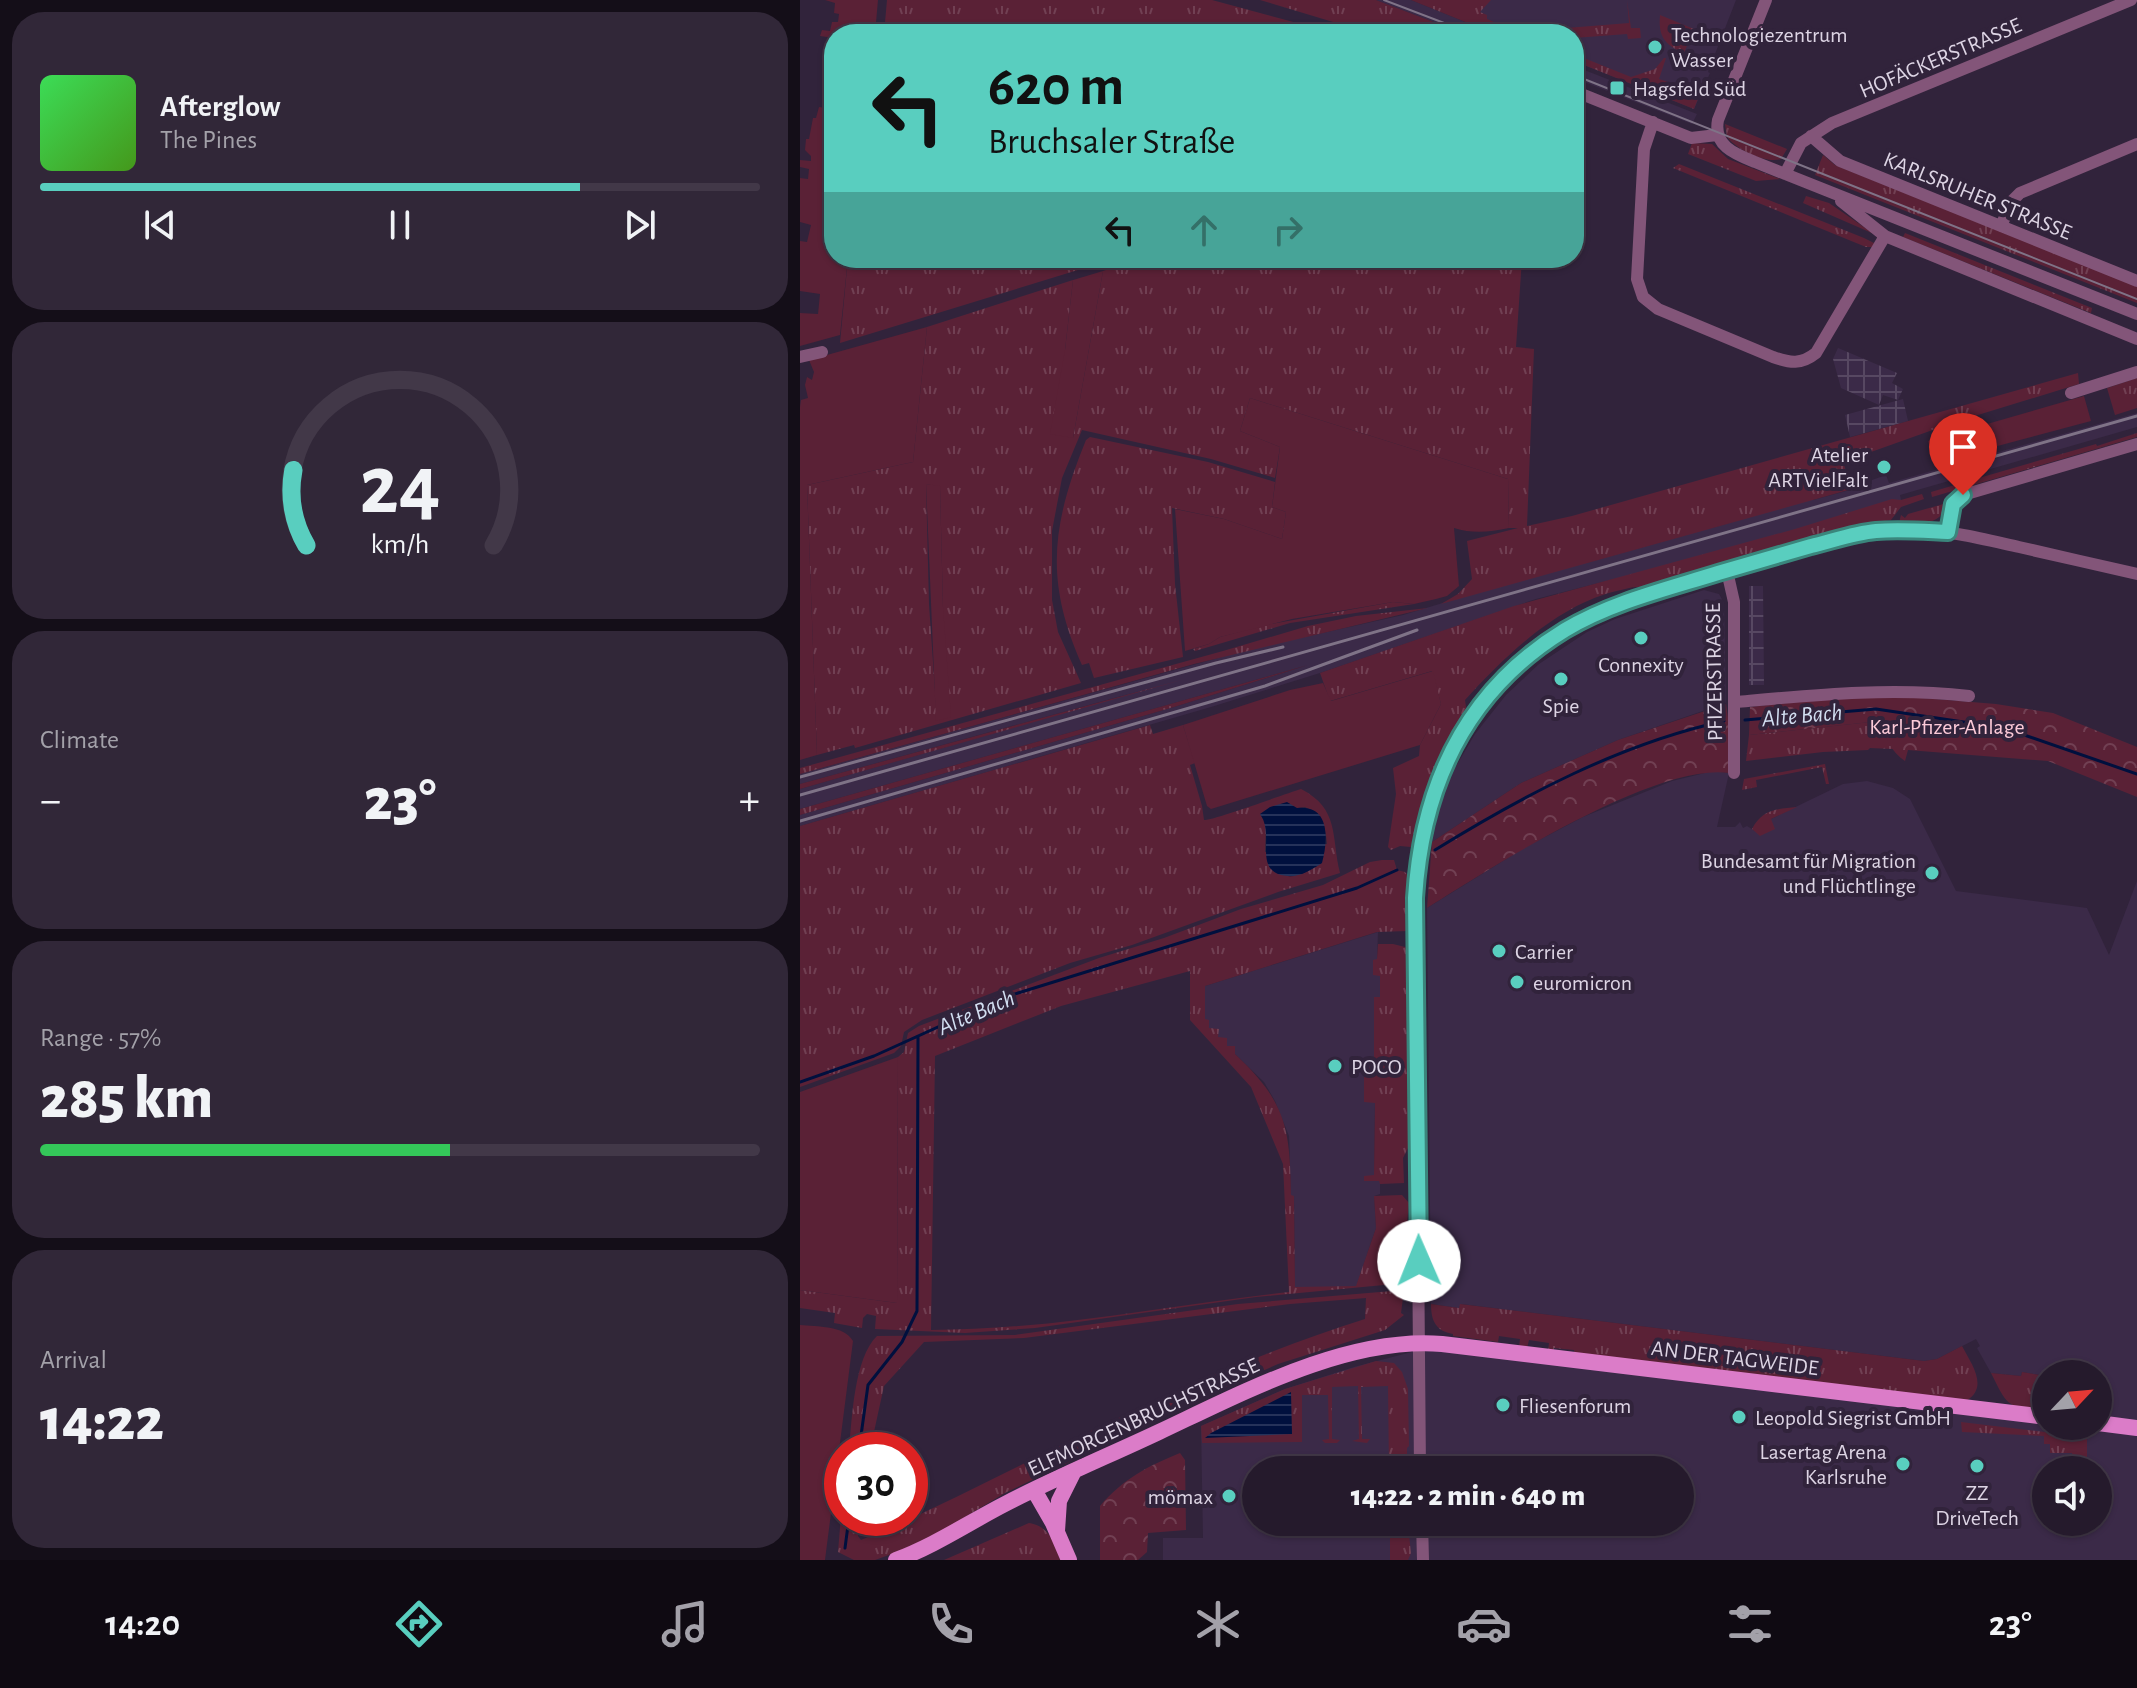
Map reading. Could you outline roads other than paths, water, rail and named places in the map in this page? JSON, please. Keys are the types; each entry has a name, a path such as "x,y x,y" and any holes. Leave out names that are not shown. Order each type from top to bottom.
{"main road":[{"name":"AN DER TAGWEIDE","path":"1418,1342 2032,1415"},
{"name":"ELFMORGENBRUCHSTRASSE","path":"896,1560 929,1546 1034,1490 1273,1380 1375,1348 1418,1342"},
{"path":"2112,1425 2137,1428"},
{"path":"1057,1532 1059,1501 1073,1473"},
{"path":"1034,1490 1069,1560"}],"street":[{"path":"1717,135 1721,113 1766,0"},
{"name":"HOFÄCKERSTRASSE","path":"1785,174 1799,145 1832,123 2131,0"},
{"path":"1584,95 1691,138 1717,135"},
{"path":"1653,122 1644,149 1637,279 1643,297 1658,309 1773,357 1789,362 1802,361 1816,353 1885,236"},
{"path":"1717,135 1730,150 1785,174 2137,314"},
{"name":"KARLSRUHER STRASSE","path":"1811,136 1840,161 2137,281"},
{"path":"2001,226 2012,201 2020,193 2137,144"},
{"path":"1829,191 1885,236 2137,339"},
{"path":"800,357 822,352"},
{"path":"2071,393 2137,372"},
{"path":"1948,532 1953,504 1963,495 2137,444"},
{"path":"1420,1456 1417,858 1438,777 1456,741 1476,713 1503,681 1537,650 1566,630 1620,605 1856,534 1894,530 1948,532 2137,574"},
{"name":"PFIZERSTRASSE","path":"1727,571 1734,602 1734,773"},
{"path":"1736,702 1876,691 1921,691 1969,696"},
{"path":"1422,1536 1423,1560"}],"waterway":[{"name":"Alte Bach","path":"1745,720 1876,709 2004,728 2137,774"},
{"name":"Alte Bach","path":"1435,850 1538,791 1610,757 1724,721"},
{"name":"Alte Bach","path":"800,1082 874,1056 1002,998 1357,888 1397,870"},
{"name":"Alte Bach","path":"861,1432 868,1385 902,1342 917,1311 918,1037"},
{"name":"Alte Bach","path":"845,1548 847,1536"}],"tram line":[{"path":"1384,0 1447,24"},
{"path":"1584,79 2137,299"}],"railway":[{"path":"800,795 2137,416"},
{"path":"800,821 1265,686 1417,630"},
{"path":"800,777 1283,647"}],"place":[{"name":"Technologiezentrum Wasser","path":"1655,47"},
{"name":"Hagsfeld Süd","path":"1617,88"},
{"name":"Atelier ARTVielFalt","path":"1884,467"},
{"name":"Connexity","path":"1641,638"},
{"name":"Spie","path":"1561,679"},
{"name":"Bundesamt für Migration und Flüchtlinge","path":"1932,873"},
{"name":"Carrier","path":"1499,951"},
{"name":"euromicron","path":"1517,982"},
{"name":"POCO","path":"1335,1066"},
{"name":"Fliesenforum","path":"1503,1405"},
{"name":"Leopold Siegrist GmbH","path":"1739,1417"},
{"name":"Lasertag Arena Karlsruhe","path":"1903,1464"},
{"name":"ZZ DriveTech","path":"1977,1466"},
{"name":"mömax","path":"1229,1496"}],"park label":[{"name":"Karl-Pfizer-Anlage","path":"1947,726"}]}
